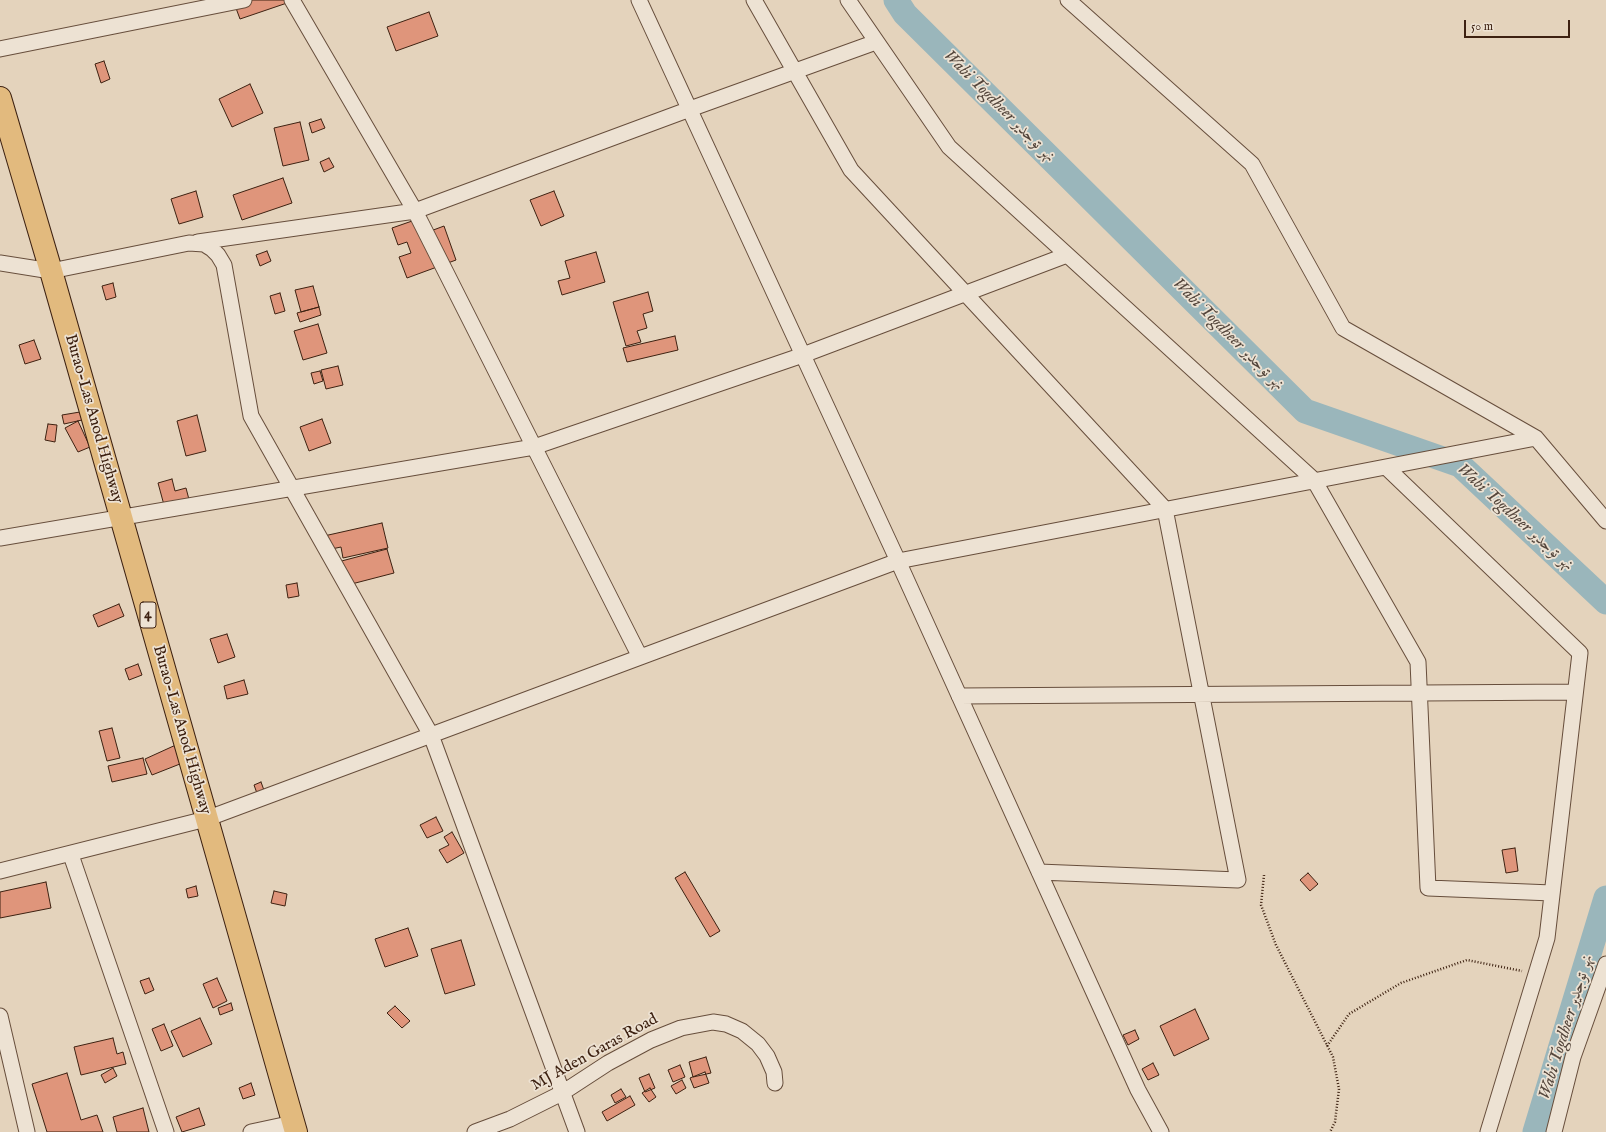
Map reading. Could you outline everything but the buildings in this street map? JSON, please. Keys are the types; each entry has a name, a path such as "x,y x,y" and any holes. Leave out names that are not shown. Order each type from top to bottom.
{"highway":[{"name":"Burao-Las Anod Highway","path":"0,98 51,271 294,1127"}],"street":[{"path":"0,49 244,0"},
{"path":"292,0 415,212 640,657"},
{"path":"639,0 898,560 1138,1090 1161,1132"},
{"path":"754,0 851,170 1165,509 1238,880 1039,872"},
{"path":"848,0 949,147 1314,480 1418,662 1428,888 1552,893"},
{"path":"1068,0 1252,164 1344,328 1536,438 1606,520"},
{"path":"0,262 51,271 189,243 415,212 690,109 876,42"},
{"path":"189,243 204,244 212,249 224,266 251,416 431,735 577,1132"},
{"path":"0,538 534,447 803,355 1067,255"},
{"path":"0,872 206,819 898,560 1536,438"},
{"path":"1386,467 1580,653 1547,938 1488,1132"},
{"path":"959,696 1575,692"},
{"path":"71,854 166,1132"},
{"path":"1554,1132 1573,1057 1606,964"},
{"path":"0,1016 27,1132"},
{"name":"MJ Aden Garas Road","path":"474,1132 510,1119 562,1093 608,1063 651,1040 681,1028 713,1022 726,1024 742,1031 758,1044 767,1056 774,1072 775,1084"},
{"path":"251,1132 294,1127"}],"path":[{"path":"1264,876 1261,905 1276,945 1333,1058 1339,1089 1335,1122 1330,1132"},
{"path":"1327,1046 1349,1014 1401,983 1467,960 1536,974"}],"waterway":[{"name":"Wabi Togdheer نهر توجدير","path":"896,0 905,14 1305,411 1460,465 1606,602"},
{"name":"Wabi Togdheer نهر توجدير","path":"1535,1132 1606,898"}]}
